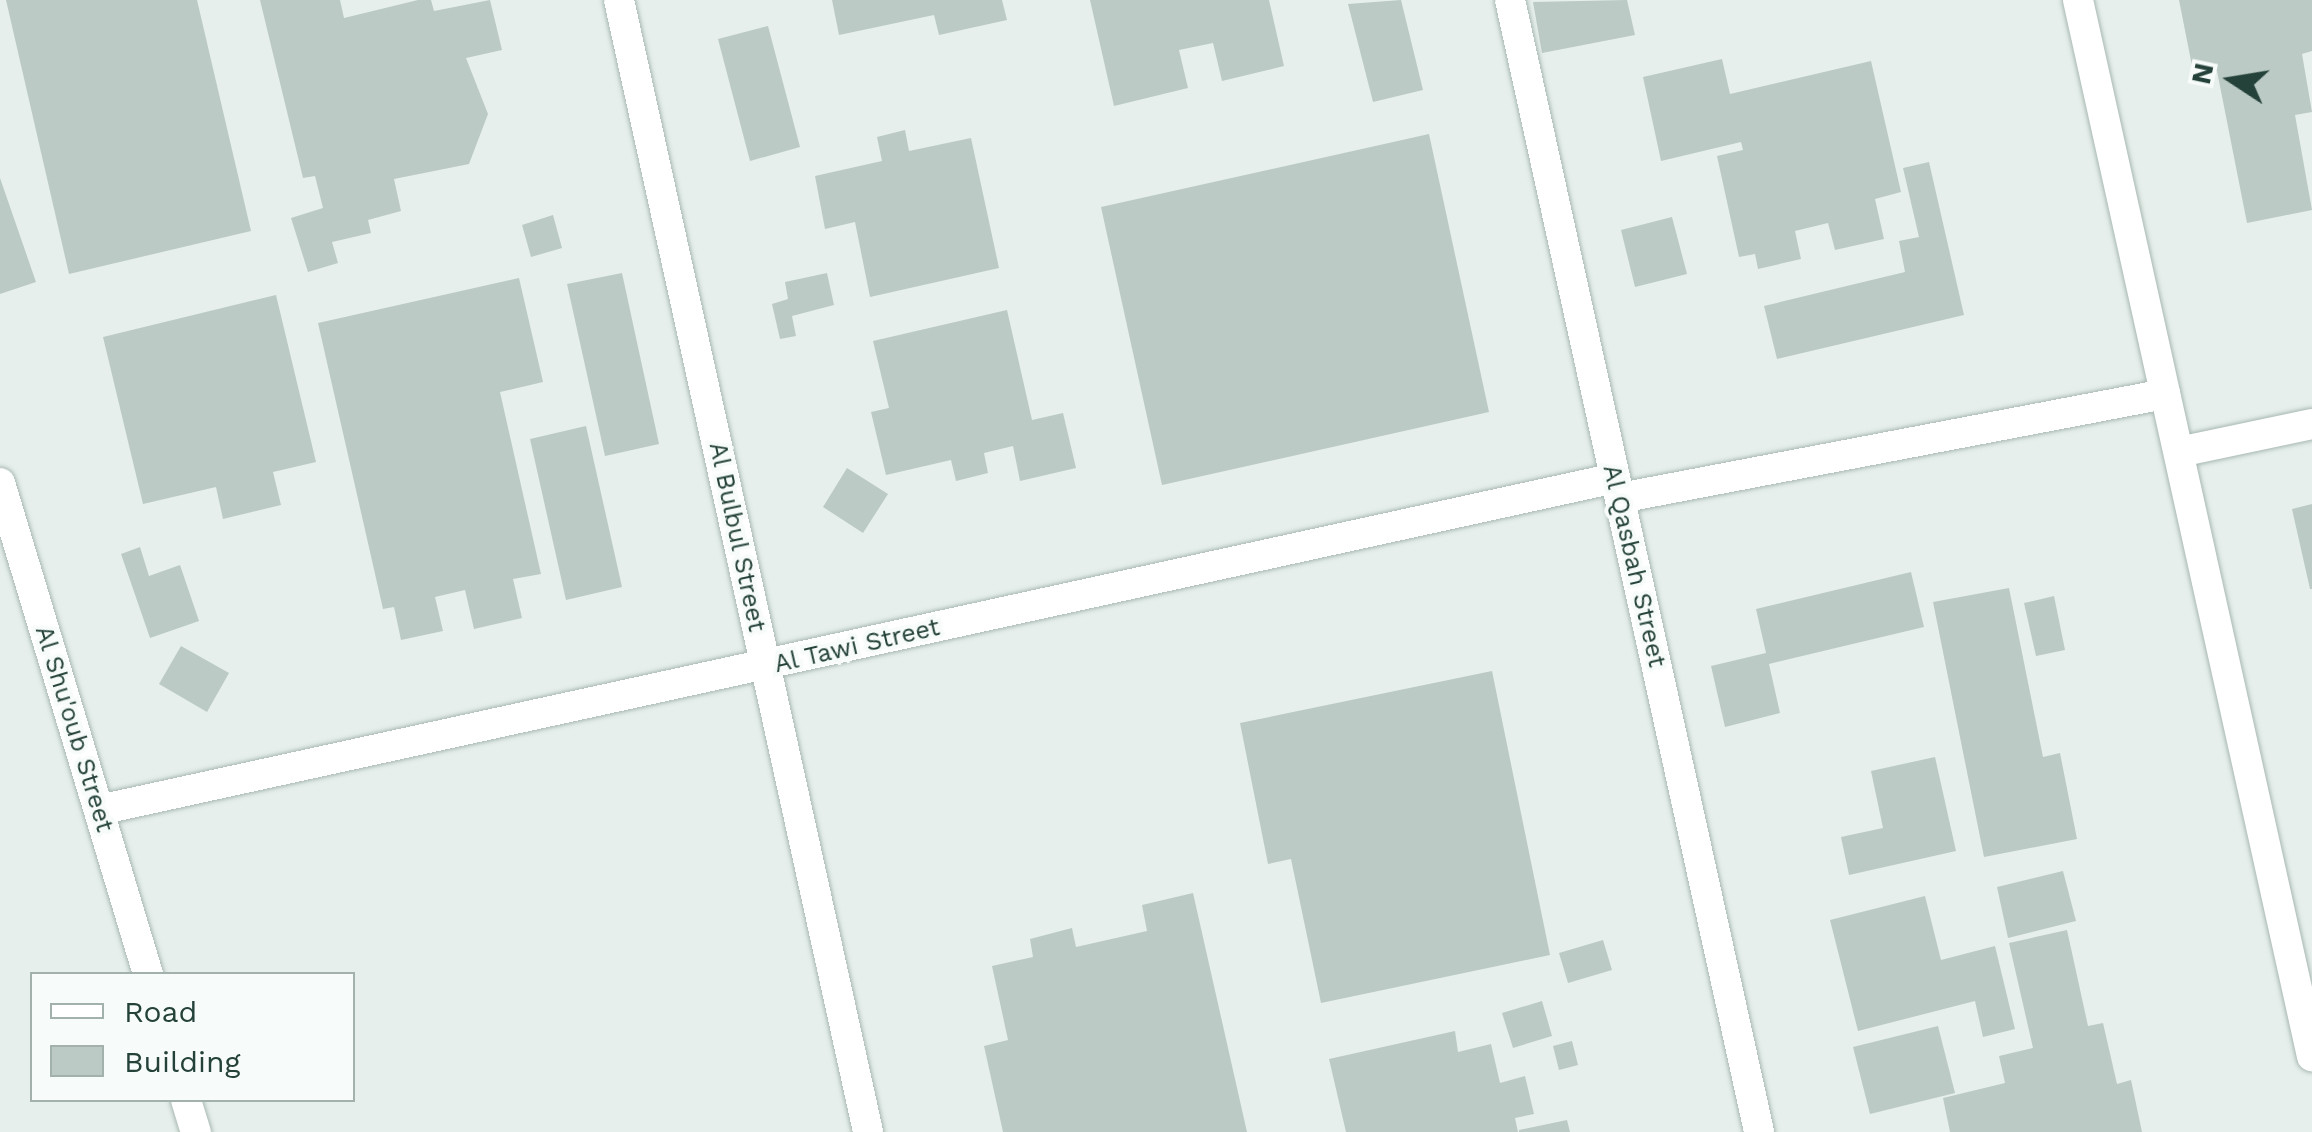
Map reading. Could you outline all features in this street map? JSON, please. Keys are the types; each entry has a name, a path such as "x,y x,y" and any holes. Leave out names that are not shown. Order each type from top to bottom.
{"street":[{"name":"Al Bulbul Street","path":"619,0 868,1132"},
{"name":"Al Qasbah Street","path":"1510,0 1758,1132"},
{"path":"2078,0 2312,1056"},
{"name":"Al Tawi Street","path":"99,810 1617,488 2165,394"},
{"path":"2178,452 2312,424"},
{"name":"Al Shu'oub Street","path":"0,483 147,972"},
{"path":"187,1102 196,1132"}],"building":[{"path":"6,0 197,0 251,231 69,274"},
{"path":"260,0 340,0 344,18 418,0 431,0 434,11 490,0 502,50 466,58 488,114 469,164 394,179 401,211 368,220 371,233 332,242 338,263 308,272 291,218 323,208 315,176 303,178"},
{"path":"832,0 1002,0 1007,20 939,35 934,15 839,35"},
{"path":"1090,0 1269,0 1284,66 1222,81 1213,43 1179,50 1188,88 1114,106"},
{"path":"1401,0 1423,90 1373,102 1348,4"},
{"path":"1627,0 1635,35 1542,53 1533,2"},
{"path":"2179,0 2312,0 2312,51 2302,54 2312,112 2295,115 2312,210 2247,223 2217,71 2194,76"},
{"path":"768,26 800,147 750,161 718,39"},
{"path":"1722,59 1730,94 1871,61 1901,192 1875,199 1884,239 1835,250 1828,223 1795,231 1801,259 1758,269 1755,254 1739,257 1717,156 1743,150 1741,142 1661,161 1643,77"},
{"path":"905,130 909,151 971,138 999,268 870,297 855,222 825,229 815,176 882,161 877,137"},
{"path":"1429,134 1489,412 1162,485 1101,207"},
{"path":"1929,162 1964,315 1777,359 1764,306 1905,272 1899,241 1919,237 1903,168"},
{"path":"0,178 36,282 0,294"},
{"path":"553,215 562,248 531,257 522,225"},
{"path":"1672,217 1687,274 1635,287 1621,230"},
{"path":"622,273 659,444 605,456 567,284"},
{"path":"827,273 834,305 792,316 796,336 780,339 772,304 788,299 785,282"},
{"path":"519,278 543,382 500,392 541,574 513,579 522,618 474,629 465,590 435,597 443,631 401,640 394,607 383,609 318,323"},
{"path":"276,295 316,462 273,472 281,505 223,519 216,487 143,504 103,337"},
{"path":"1007,310 1032,420 1063,413 1076,468 1020,481 1013,446 984,453 988,473 956,481 951,460 886,475 871,412 889,408 873,341"},
{"path":"586,426 622,587 566,600 530,439"},
{"path":"847,468 888,494 863,533 823,507"},
{"path":"2312,504 2312,589 2310,589 2292,509"},
{"path":"140,547 149,576 180,565 199,621 150,638 121,554"},
{"path":"1911,572 1924,627 1769,664 1780,713 1725,727 1711,666 1766,653 1756,609"},
{"path":"2009,588 2043,757 2060,753 2077,839 1984,857 1933,602"},
{"path":"2054,596 2065,650 2036,656 2024,603"},
{"path":"181,646 229,673 207,712 159,684"},
{"path":"1492,671 1550,955 1321,1003 1291,859 1268,864 1240,723"},
{"path":"1935,757 1956,851 1849,875 1841,837 1883,828 1871,771"},
{"path":"2063,871 2076,921 2008,938 1997,887"},
{"path":"1193,893 1247,1132 1003,1132 984,1046 1008,1040 992,966 1033,957 1030,939 1072,928 1076,947 1147,931 1142,905"},
{"path":"1925,896 1941,960 1995,946 2015,1029 1983,1037 1975,1001 1858,1031 1830,920"},
{"path":"2067,930 2088,1026 2103,1023 2117,1084 2131,1080 2142,1132 1950,1132 1943,1098 2005,1083 1999,1056 2033,1048 2009,943"},
{"path":"1603,940 1612,970 1568,983 1559,953"},
{"path":"1542,1001 1552,1036 1513,1048 1502,1013"},
{"path":"1938,1026 1955,1093 1870,1114 1853,1047"},
{"path":"1455,1031 1458,1052 1491,1044 1500,1083 1525,1076 1534,1114 1515,1118 1518,1132 1346,1132 1329,1059"},
{"path":"1572,1041 1578,1065 1559,1070 1553,1046"},
{"path":"1567,1120 1570,1132 1519,1132 1519,1130"}]}
